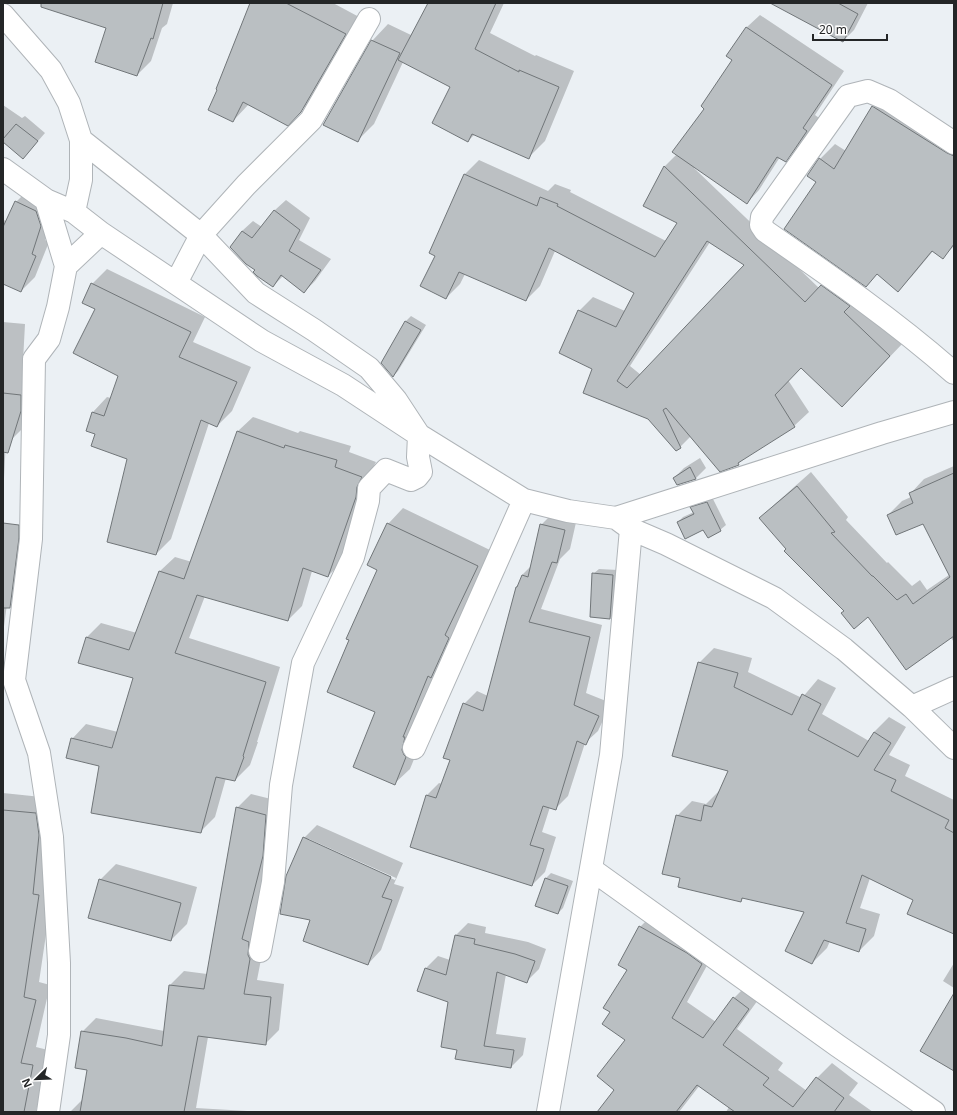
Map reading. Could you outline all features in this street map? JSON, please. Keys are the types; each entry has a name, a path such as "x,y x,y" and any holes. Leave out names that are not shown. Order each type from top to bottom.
{"street":[{"path":"3,15 52,70 69,103 81,140 81,180 74,212"},
{"path":"176,283 201,235 246,185 311,120 369,19"},
{"path":"954,143 889,100 868,91 848,96 762,217 762,225 766,231 841,284 924,346 954,373"},
{"path":"81,140 201,235 256,293 370,368 396,400 419,435 418,457 421,472 417,477 411,480 386,470 369,488 368,501 352,557 303,664 281,785 273,882 260,951"},
{"path":"3,169 46,200 74,212 101,233 262,341 343,385 419,435 524,500 568,512 624,523 774,598 844,649 912,707 954,748"},
{"path":"46,200 66,266 58,307 49,339 34,359 31,540 8,681 39,753 52,837 59,963 59,1035 48,1112"},
{"path":"66,266 101,233"},
{"path":"624,523 882,433 954,412"},
{"path":"414,748 524,500"},
{"path":"548,1112 611,755 624,523"},
{"path":"912,707 954,688"},
{"path":"591,870 832,1042 934,1112"}],"building":[{"path":"41,3 163,3 153,39 151,38 137,76 95,62 106,28 41,7"},
{"path":"250,3 286,3 346,34 301,112 288,126 243,102 233,122 208,110"},
{"path":"428,3 496,3 475,49 519,72 519,70 559,87 529,159 472,134 468,142 432,123 450,87 398,60"},
{"path":"770,3 838,3 858,14 843,42"},
{"path":"746,27 832,85 803,128 807,131 786,162 777,157 747,204 672,152 704,109 701,106 732,60 726,56"},
{"path":"371,40 400,53 358,142 323,125"},
{"path":"872,106 954,156 954,244 943,259 932,251 898,292 877,274 866,287 784,229 816,182 807,176 819,158 834,169"},
{"path":"16,124 38,141 23,159 3,142 3,139"},
{"path":"664,166 805,302 821,285 850,306 844,312 890,356 842,407 801,368 775,395 795,427 738,463 739,465 720,472 666,408 663,410 681,448 676,451 648,419 583,393 592,369 559,353 578,310 616,327 634,293 549,248 526,301 459,272 446,299 420,286 435,256 429,253 464,174 537,206 540,197 558,204 557,206 655,257 677,223 643,206","holes":["707,241 744,265 627,388 617,381"]},
{"path":"15,201 36,211 41,226 32,254 36,256 21,292 3,284 3,227"},
{"path":"274,210 300,230 289,251 321,270 304,293 281,275 273,287 257,276 253,272 255,270 246,264 230,247 242,231 252,238"},
{"path":"91,283 191,332 179,357 237,382 217,427 201,420 156,555 107,542 127,459 91,446 95,434 86,431 92,412 104,416 118,376 73,353 95,309 82,303"},
{"path":"405,321 421,330 393,377 381,363"},
{"path":"3,393 21,395 21,411 8,453 3,452"},
{"path":"237,431 284,448 285,445 337,460 335,467 362,477 357,487 356,497 328,577 303,568 288,621 197,595 175,653 266,682 243,756 244,757 235,781 216,777 201,833 91,813 99,766 66,758 71,738 112,748 133,678 78,663 86,637 129,650 159,571 184,579"},
{"path":"690,467 696,479 677,485 673,478"},
{"path":"954,473 954,636 906,670 868,617 854,629 841,613 844,611 784,551 786,549 759,518 797,486 835,532 831,533 872,576 897,600 906,594 913,604 950,577 923,524 896,535 887,515 913,503 909,493"},
{"path":"707,502 721,531 708,538 703,530 685,539 677,522 694,514 690,507"},
{"path":"3,523 19,525 19,538 10,608 3,608"},
{"path":"387,523 478,566 445,635 449,638 431,678 428,676 403,737 405,737 402,750 406,757 395,785 353,767 375,712 327,692 349,640 346,639 377,570 367,565"},
{"path":"540,524 565,530 557,563 552,562 529,622 590,637 574,705 599,716 586,745 577,741 556,810 543,806 530,845 544,849 532,886 410,847 426,795 436,798 450,760 443,758 463,703 483,711 516,587 522,575 528,577"},
{"path":"592,573 613,575 610,619 590,617"},
{"path":"698,662 738,673 734,687 792,715 802,694 821,704 808,730 858,757 874,732 891,743 874,770 896,780 891,791 949,820 945,828 954,833 954,934 907,914 913,900 862,875 846,923 866,929 859,952 824,940 812,964 785,951 804,912 742,898 741,902 678,887 680,878 662,874 676,815 701,821 704,805 712,807 728,771 672,756"},
{"path":"236,807 266,815 263,856 242,939 249,942 248,955 250,959 244,994 271,997 266,1045 198,1036 184,1112 80,1112 87,1070 75,1068 81,1031 126,1038 162,1046 169,985 204,989"},
{"path":"3,810 36,813 39,835 33,894 39,895 24,997 36,1000 21,1063 33,1065 24,1112 3,1112"},
{"path":"303,837 391,877 382,897 392,900 368,965 303,941 310,920 280,914 286,876"},
{"path":"545,878 568,886 558,914 535,906"},
{"path":"99,879 181,903 171,941 88,918"},
{"path":"639,926 687,953 702,964 672,1018 703,1038 733,997 749,1009 723,1045 769,1078 763,1085 793,1107 816,1077 844,1098 834,1112 735,1112 697,1085 676,1112 597,1112 614,1090 597,1076 625,1040 602,1024 610,1012 603,1008 627,970 618,965"},
{"path":"455,935 475,939 474,944 515,954 535,961 527,983 497,972 484,1046 514,1050 511,1068 455,1059 457,1050 441,1047 448,1002 417,991 425,968 446,975"},
{"path":"954,993 954,1071 920,1051"}]}
